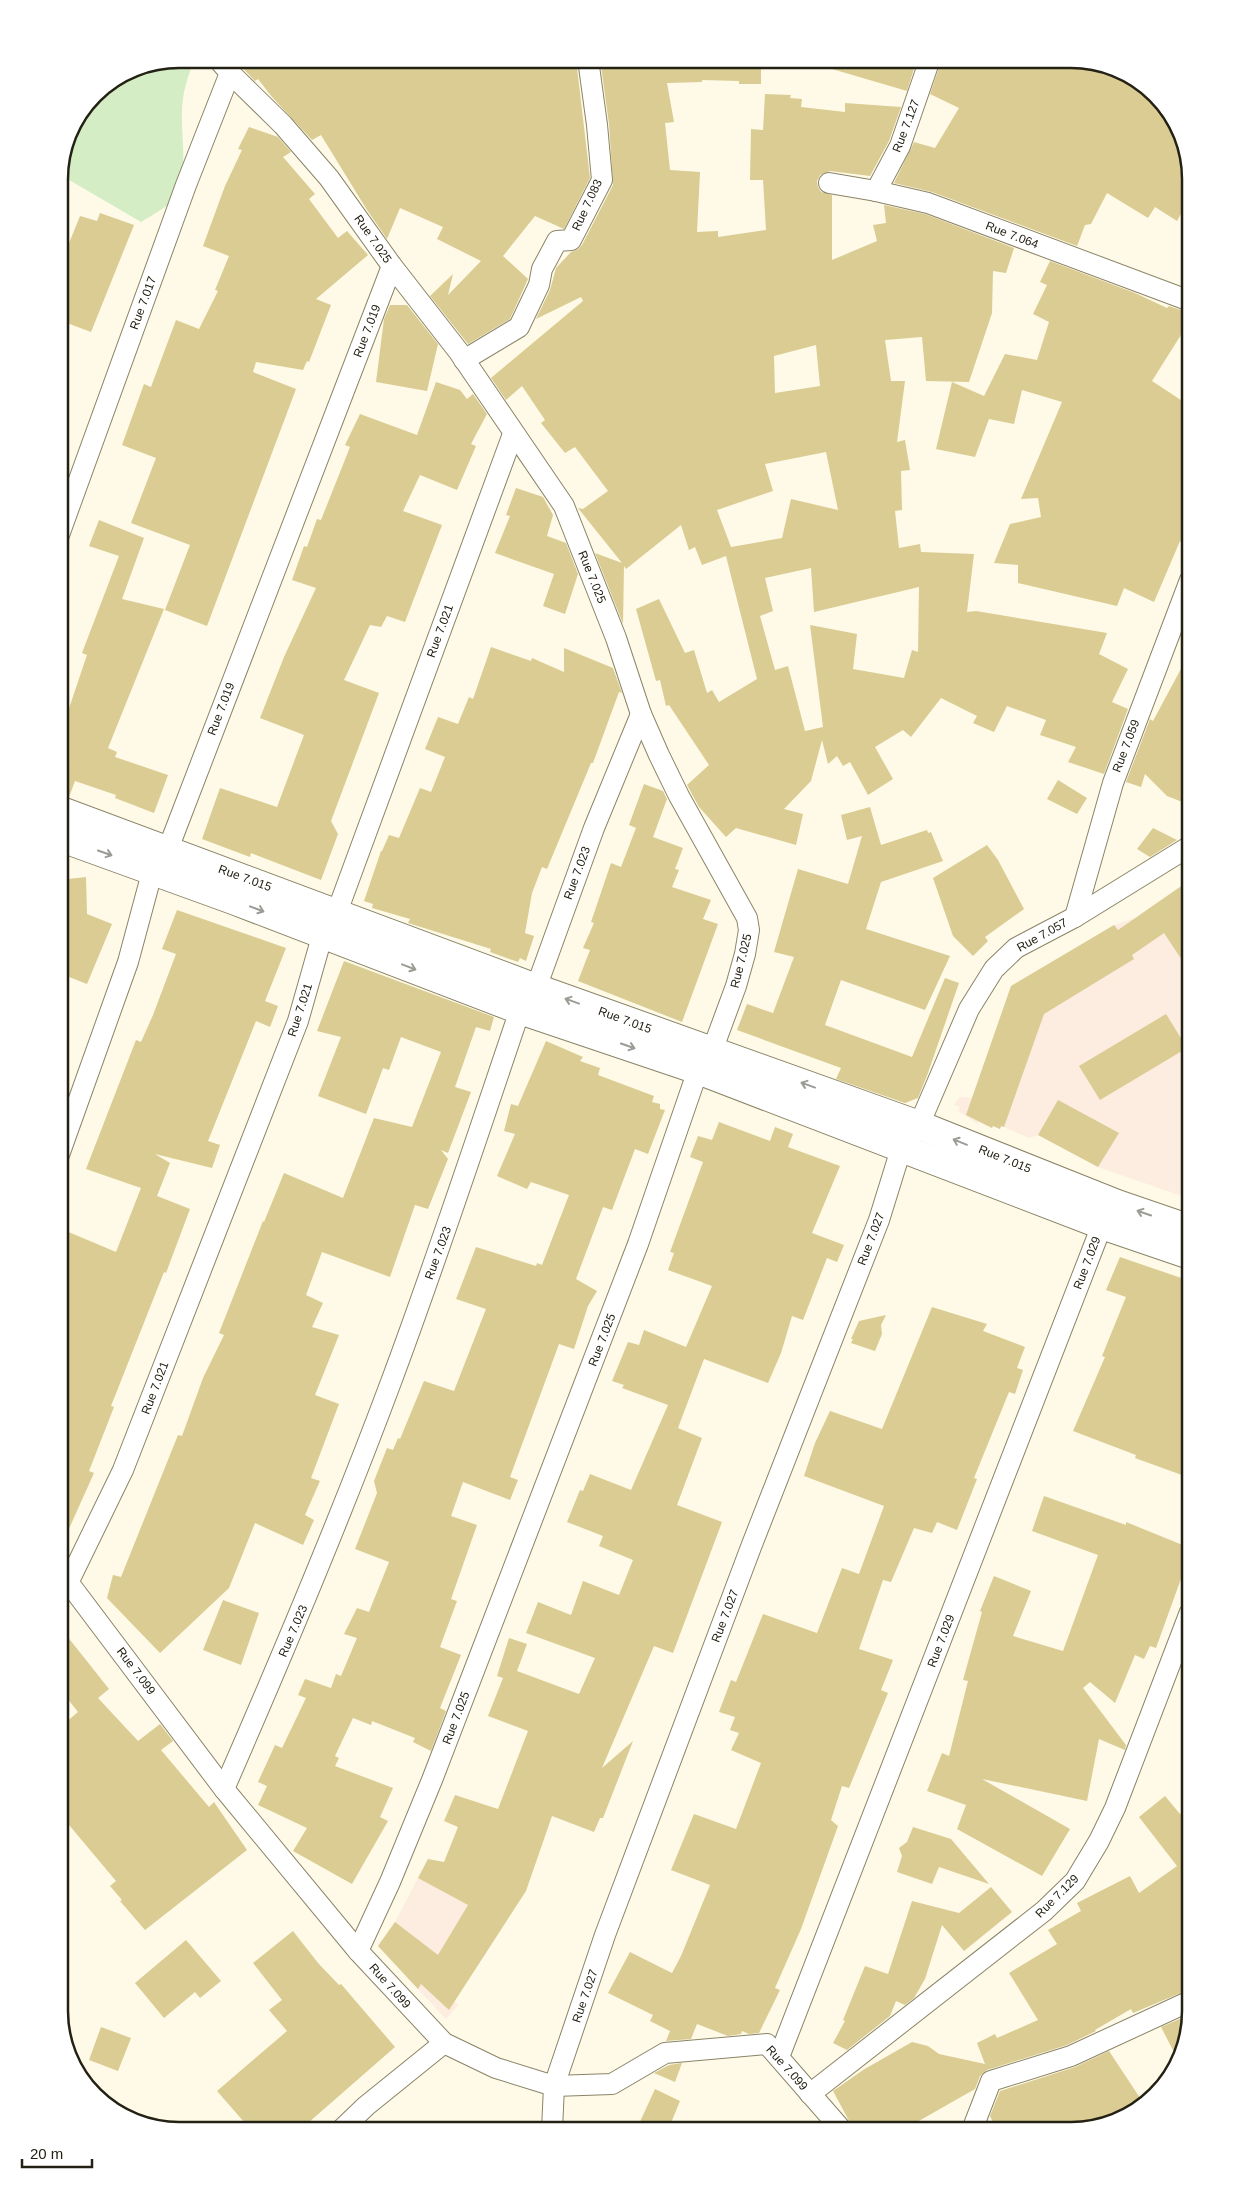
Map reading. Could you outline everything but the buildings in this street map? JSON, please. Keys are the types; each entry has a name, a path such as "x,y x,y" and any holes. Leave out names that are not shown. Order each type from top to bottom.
{"main road":[{"name":"Rue 7.015","path":"68,814 160,859 330,923 536,988 901,1149 1110,1214 1182,1228"},
{"name":"Rue 7.015","path":"68,839 160,859"},
{"name":"Rue 7.015","path":"330,923 520,1010 705,1061 919,1125 1110,1214 1182,1251"}],"street":[{"name":"Rue 7.017","path":"68,510 223,68"},
{"name":"Rue 7.025","path":"226,68 283,126 329,178 392,266 464,360 564,506 616,638 641,714 679,796 747,918 749,930 745,954 736,986 705,1061 638,1244 436,1771 390,1882 358,1951"},
{"name":"Rue 7.083","path":"464,360 519,327 539,285 542,269 557,241 571,240 602,180 589,68"},
{"name":"Rue 7.127","path":"876,191 900,146 927,68"},
{"name":"Rue 7.064","path":"829,183 928,203 1182,298"},
{"name":"Rue 7.019","path":"68,1130 128,962 160,859 392,266"},
{"name":"Rue 7.021","path":"68,1568 127,1460 298,1022 330,923 513,434"},
{"name":"Rue 7.059","path":"1075,917 1112,783 1182,601"},
{"name":"Rue 7.023","path":"224,1789 298,1619 390,1384 444,1238 520,1010 536,988 594,828 641,714"},
{"name":"Rue 7.057","path":"901,1149 919,1125 969,1009 994,969 1016,948 1075,917 1182,851"},
{"name":"Rue 7.027","path":"554,2086 605,1935 755,1538 879,1220 901,1149"},
{"name":"Rue 7.029","path":"779,2057 1110,1214"},
{"name":"Rue 7.099","path":"68,1580 224,1789 358,1951 444,2044 496,2068 554,2086 612,2084 664,2053 767,2044 835,2122"},
{"name":"Rue 7.129","path":"810,2094 1044,1911 1075,1881 1100,1841 1115,1808 1182,1633"},
{"path":"975,2122 991,2080 1071,2056 1182,2005"},
{"path":"350,2121 366,2106 444,2044"},
{"path":"552,2121 554,2086"}],"shaded area":[{"path":"1182,886 1182,1196 1098,1167 1038,1135 1029,1138 1002,1126 1000,1129 993,1126 992,1128 978,1121 978,1124 958,1111 960,1107 954,1105 960,1097 972,1098 1026,978 1114,925 1136,918"},
{"path":"428,1859 438,1861 481,1883 454,2001 458,2005 446,2019 378,1946 395,1922"}],"green space":[{"path":"164,68 191,68 187,79 182,107 183,168 179,189 173,201 141,222 68,179 68,164 71,150 86,117 105,95 117,86 150,71"}]}
